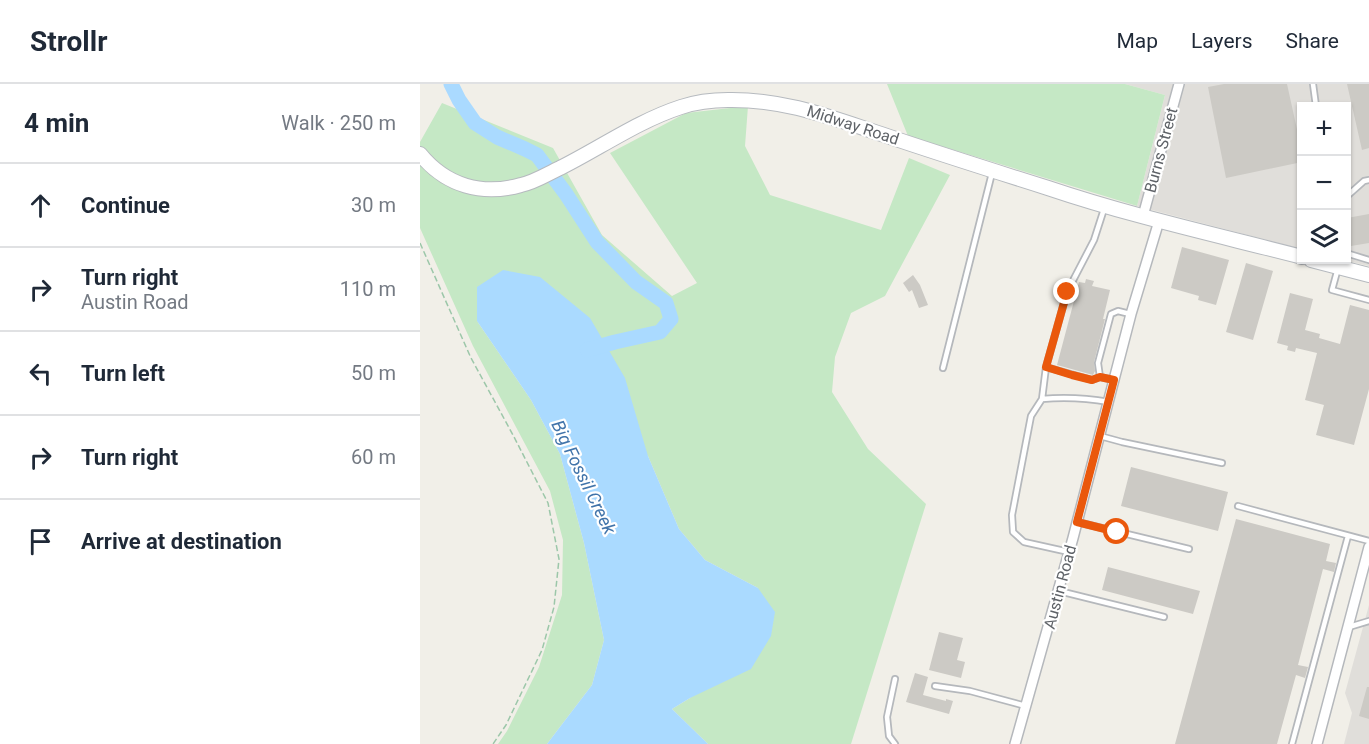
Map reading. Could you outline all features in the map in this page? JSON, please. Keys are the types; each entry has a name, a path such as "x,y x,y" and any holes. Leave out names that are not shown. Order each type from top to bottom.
{"main road":[{"name":"Midway Road","path":"420,154 434,170 471,188 510,188 534,181 629,130 681,107 711,100 778,103 812,111 1105,206 1297,256"},
{"path":"1330,264 1369,275"}],"street":[{"name":"Burns Street","path":"1143,216 1179,84"},
{"name":"Austin Road","path":"1015,744 1059,591 1131,314 1159,220"},
{"path":"1317,744 1369,547"}],"lane":[{"path":"1313,84 1315,102"},
{"path":"943,368 993,170"},
{"path":"1351,193 1369,180"},
{"path":"1069,552 1024,542 1013,532 1012,515 1031,416 1042,399 1046,367 1067,292 1094,240 1105,206"},
{"path":"1351,254 1369,260"},
{"path":"1338,267 1332,290 1369,300"},
{"path":"1100,377 1098,363 1111,314 1118,311 1131,314"},
{"path":"1046,367 1092,380 1100,377 1114,380"},
{"path":"1042,399 1067,397 1108,402"},
{"path":"1100,436 1222,463"},
{"path":"1238,506 1369,541"},
{"path":"1077,522 1189,549"},
{"path":"1292,744 1348,536"},
{"path":"1059,591 1164,617"},
{"path":"1348,627 1369,621"},
{"path":"895,679 887,717 889,736 895,744"},
{"path":"935,686 970,691 1026,706"}],"path":[{"path":"420,243 471,358 548,503 559,559 554,608 542,650 506,725 493,744"}],"shaded area":[{"path":"1125,84 1369,84 1369,266 1351,262 1351,102 1297,102 1297,248 1137,206 1165,95"},
{"path":"1369,605 1369,744 1344,744 1352,713 1345,693"}],"green space":[{"path":"887,84 1125,84 1165,95 1137,206 908,136"},
{"path":"442,103 553,148 602,235 672,296 697,283 610,153 686,113 748,106 745,146 770,195 881,230 909,158 950,175 885,296 851,313 835,357 832,392 868,449 926,504 851,744 708,744 672,709 690,698 758,588 705,560 679,529 648,456 477,321 531,400 560,454 584,543 604,640 592,685 547,744 498,744 507,731 539,667 562,595 563,540 550,491 473,346 420,228 420,142"}],"water":[{"path":"503,270 540,277 590,318 625,378 648,456 679,529 705,560 758,588 775,612 771,636 751,669 672,709 708,744 547,744 592,685 604,640 584,543 560,454 531,400 477,321 477,287"}],"building":[{"path":"1224,84 1287,84 1297,129 1297,163 1226,178 1208,87"},
{"path":"1347,84 1369,84 1369,148 1362,150"},
{"path":"1369,214 1369,243 1351,246 1351,217"},
{"path":"1182,247 1229,260 1216,305 1198,300 1199,296 1171,288"},
{"path":"1246,263 1273,271 1253,340 1226,332"},
{"path":"913,275 928,305 919,308 912,290 909,292 903,283"},
{"path":"1086,279 1094,281 1092,286 1110,290 1093,375 1057,365 1079,282 1085,283"},
{"path":"1290,293 1313,299 1305,330 1320,334 1319,338 1340,344 1350,305 1369,310 1369,389 1354,445 1316,435 1324,405 1305,400 1317,353 1296,348 1295,352 1287,350 1288,346 1277,343"},
{"path":"1131,467 1228,492 1218,531 1121,506"},
{"path":"1236,519 1330,544 1326,561 1336,563 1334,572 1323,569 1298,665 1308,667 1305,678 1296,675 1277,744 1175,744"},
{"path":"1108,567 1200,591 1193,614 1102,590"},
{"path":"939,632 963,638 957,660 965,662 961,678 929,670"},
{"path":"915,673 928,677 923,695 953,701 949,714 906,702"},
{"path":"1367,687 1369,687 1369,719 1359,716"}],"waterway":[{"name":"Big Fossil Creek","path":"451,84 475,123 497,137 537,155 597,242 636,282 666,303 671,319 660,332 587,350"}],"route":[{"path":"1067,292 1046,367 1092,380 1100,377 1114,380 1077,522 1117,532"}]}
